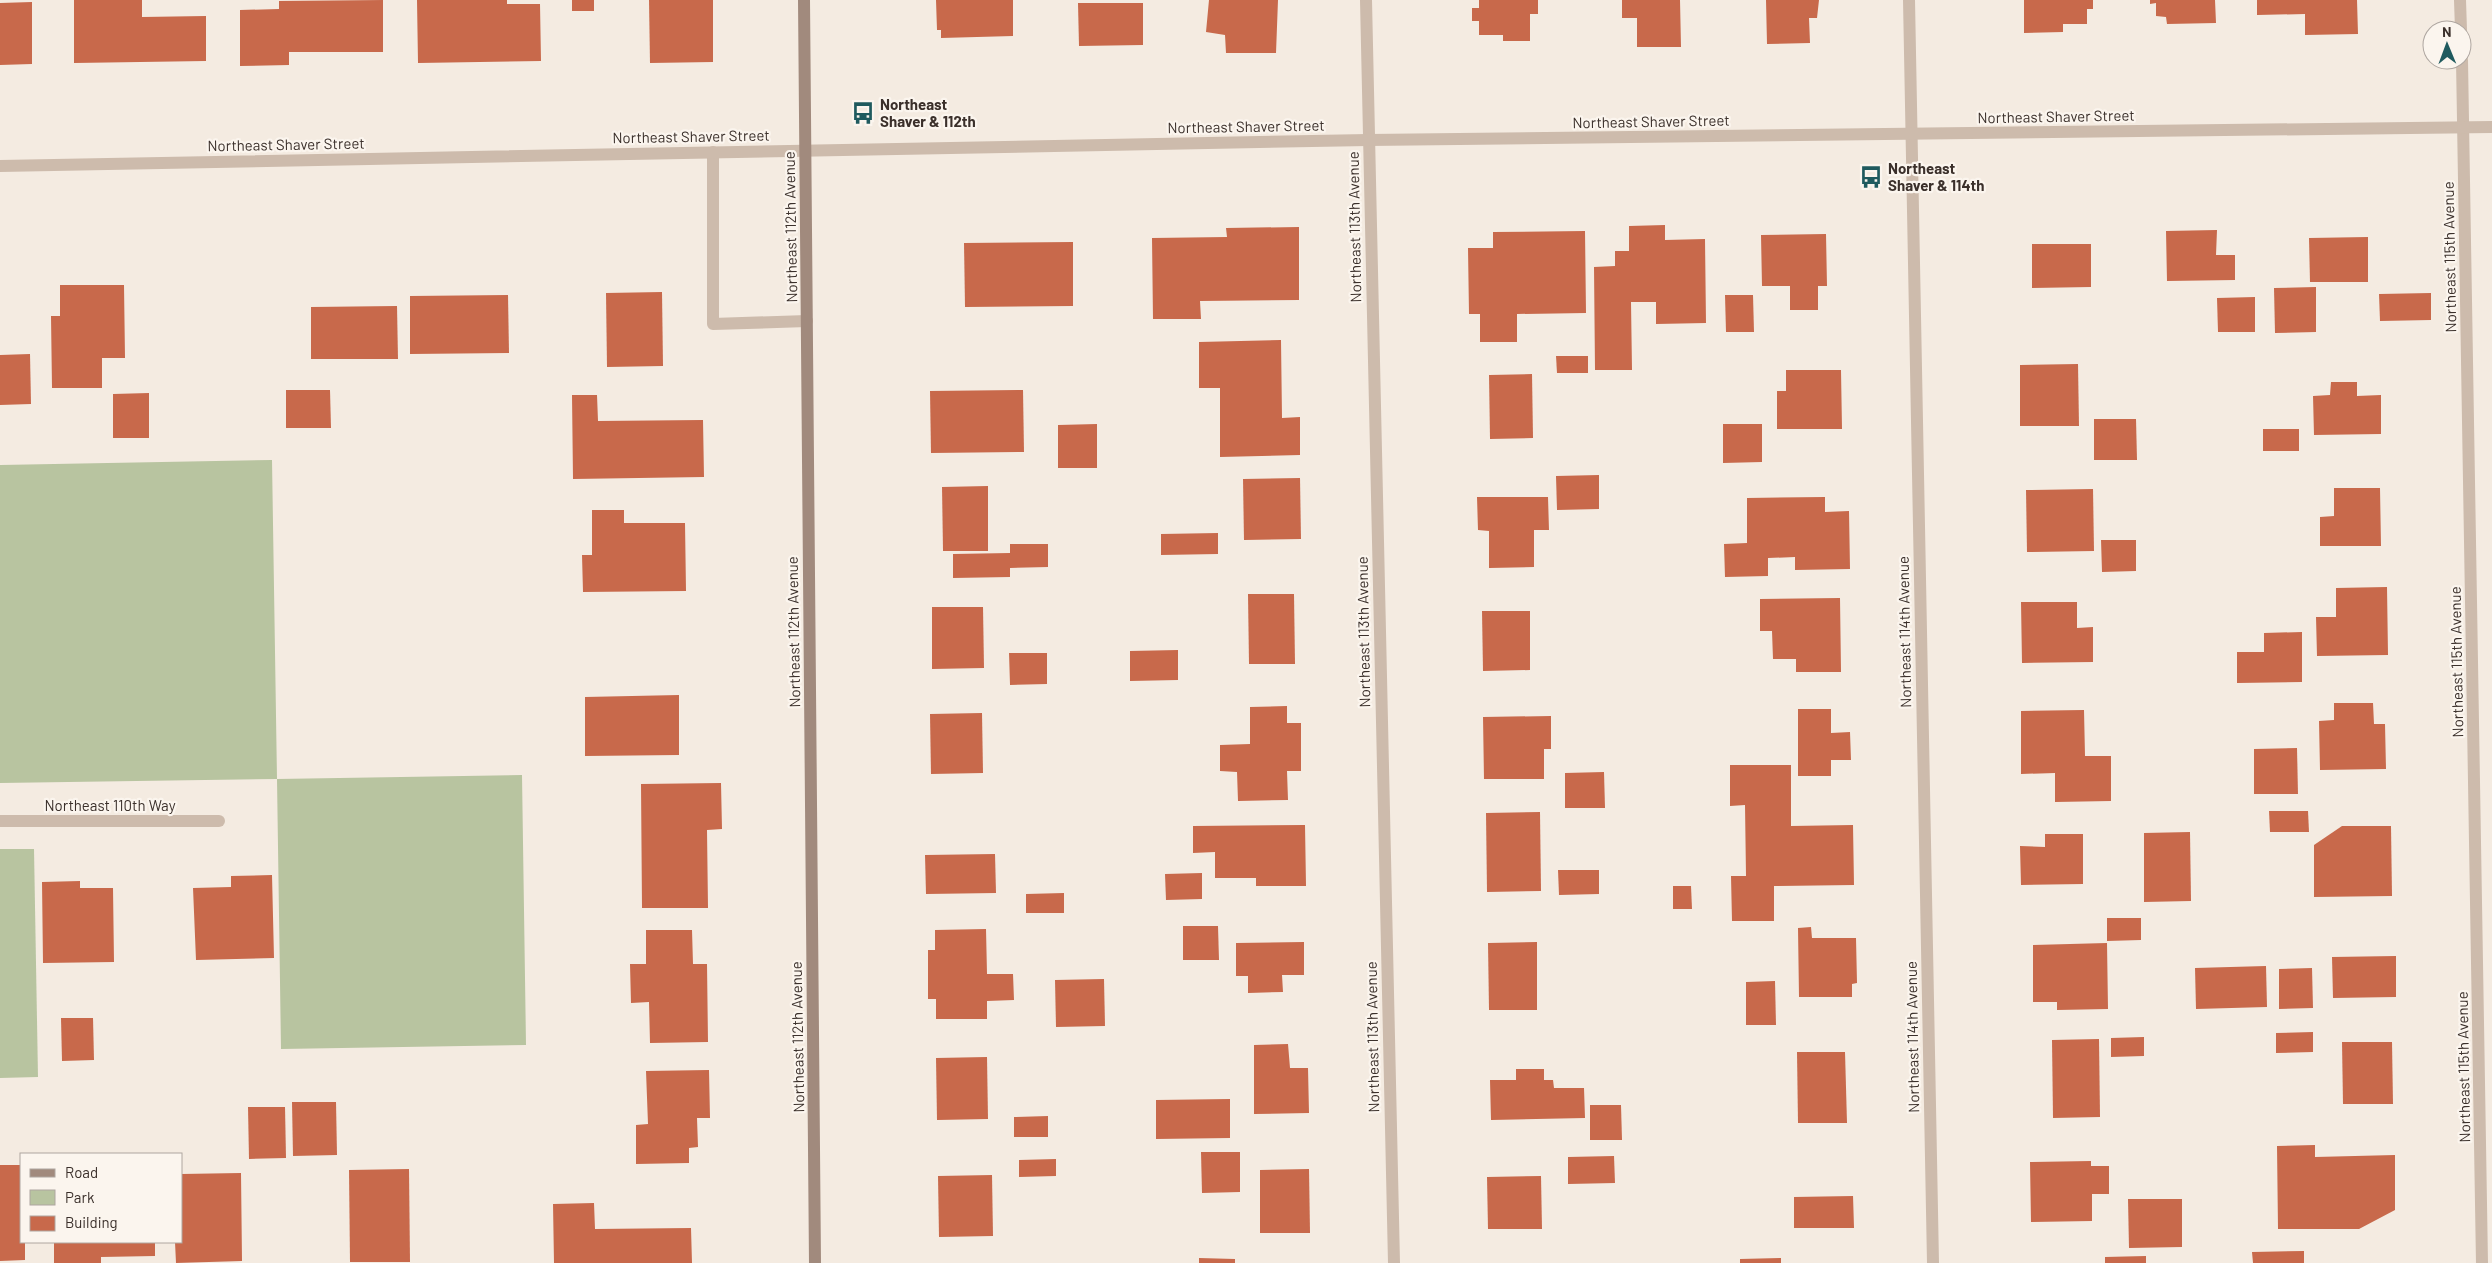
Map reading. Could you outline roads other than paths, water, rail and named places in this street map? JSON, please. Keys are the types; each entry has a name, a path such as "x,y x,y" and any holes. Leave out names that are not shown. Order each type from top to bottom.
{"street":[{"name":"Northeast 112th Avenue","path":"804,0 815,1263"},
{"name":"Northeast 113th Avenue","path":"1366,0 1394,1263"},
{"name":"Northeast 114th Avenue","path":"1909,0 1932,1263"},
{"path":"2460,0 2461,20"},
{"name":"Northeast 115th Avenue","path":"2462,70 2482,1263"},
{"name":"Northeast Shaver Street","path":"0,166 1368,140 2492,127"},
{"path":"713,152 713,324 807,321"},
{"name":"Northeast 110th Way","path":"0,821 219,821"}],"place":[{"name":"Northeast Shaver & 112th","path":"863,113"},
{"name":"Northeast Shaver & 114th","path":"1871,177"}]}
